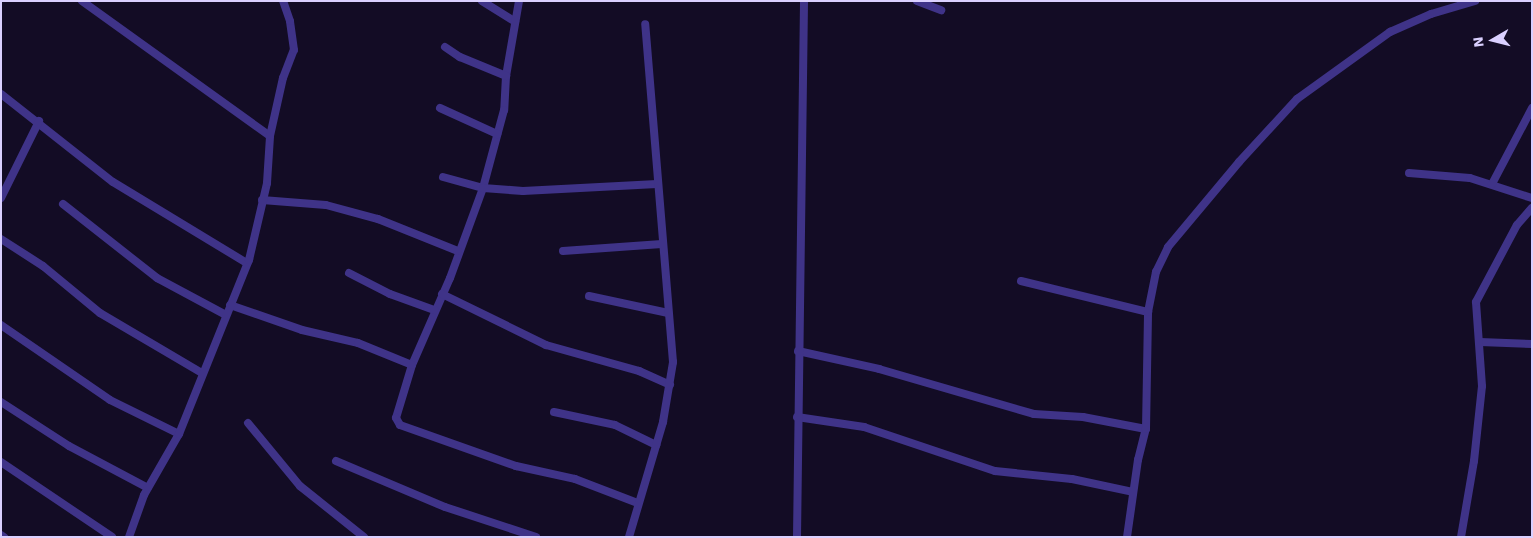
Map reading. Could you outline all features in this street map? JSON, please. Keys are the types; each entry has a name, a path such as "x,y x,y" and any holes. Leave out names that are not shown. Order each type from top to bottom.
{"street":[{"path":"82,1 270,136"},
{"path":"129,537 148,488 179,434 248,263 262,200 270,136 283,78 294,50 290,21 283,1"},
{"path":"482,1 515,22"},
{"path":"519,1 506,76 504,110 482,188 442,294 434,310 433,321 412,365 396,418 400,425 516,466 575,479 638,503"},
{"path":"796,537 804,1"},
{"path":"917,1 940,10"},
{"path":"1127,537 1133,492 1146,429 1148,312 1156,272 1168,248 1297,99 1390,32 1431,14 1475,1"},
{"path":"629,537 656,445 670,385 673,362 645,24"},
{"path":"445,47 460,57 506,76"},
{"path":"1,94 113,182 248,263"},
{"path":"440,108 497,134"},
{"path":"1492,184 1532,108"},
{"path":"1,198 39,122"},
{"path":"1409,173 1454,175 1492,184 1532,198"},
{"path":"443,177 482,188 558,190 657,184"},
{"path":"262,200 326,205 378,219 458,251"},
{"path":"63,204 157,278 226,314"},
{"path":"1461,537 1474,461 1481,395 1480,342 1476,302 1517,225 1532,208"},
{"path":"1,239 43,266 100,313 202,373"},
{"path":"563,251 662,244"},
{"path":"349,273 390,294 434,310"},
{"path":"1021,280 1148,312"},
{"path":"442,294 546,345 575,356 616,363 670,385"},
{"path":"589,296 668,313"},
{"path":"230,305 302,330 358,343 412,365"},
{"path":"1,325 110,400 179,434"},
{"path":"1480,342 1532,344"},
{"path":"798,351 879,369 1034,414 1083,417 1146,429"},
{"path":"1,402 69,446 148,488"},
{"path":"554,412 615,425 656,445"},
{"path":"797,417 864,427 995,472 1072,479 1133,492"},
{"path":"248,424 300,486 364,537"},
{"path":"336,461 445,507 536,537"},
{"path":"1,462 112,537"}]}
